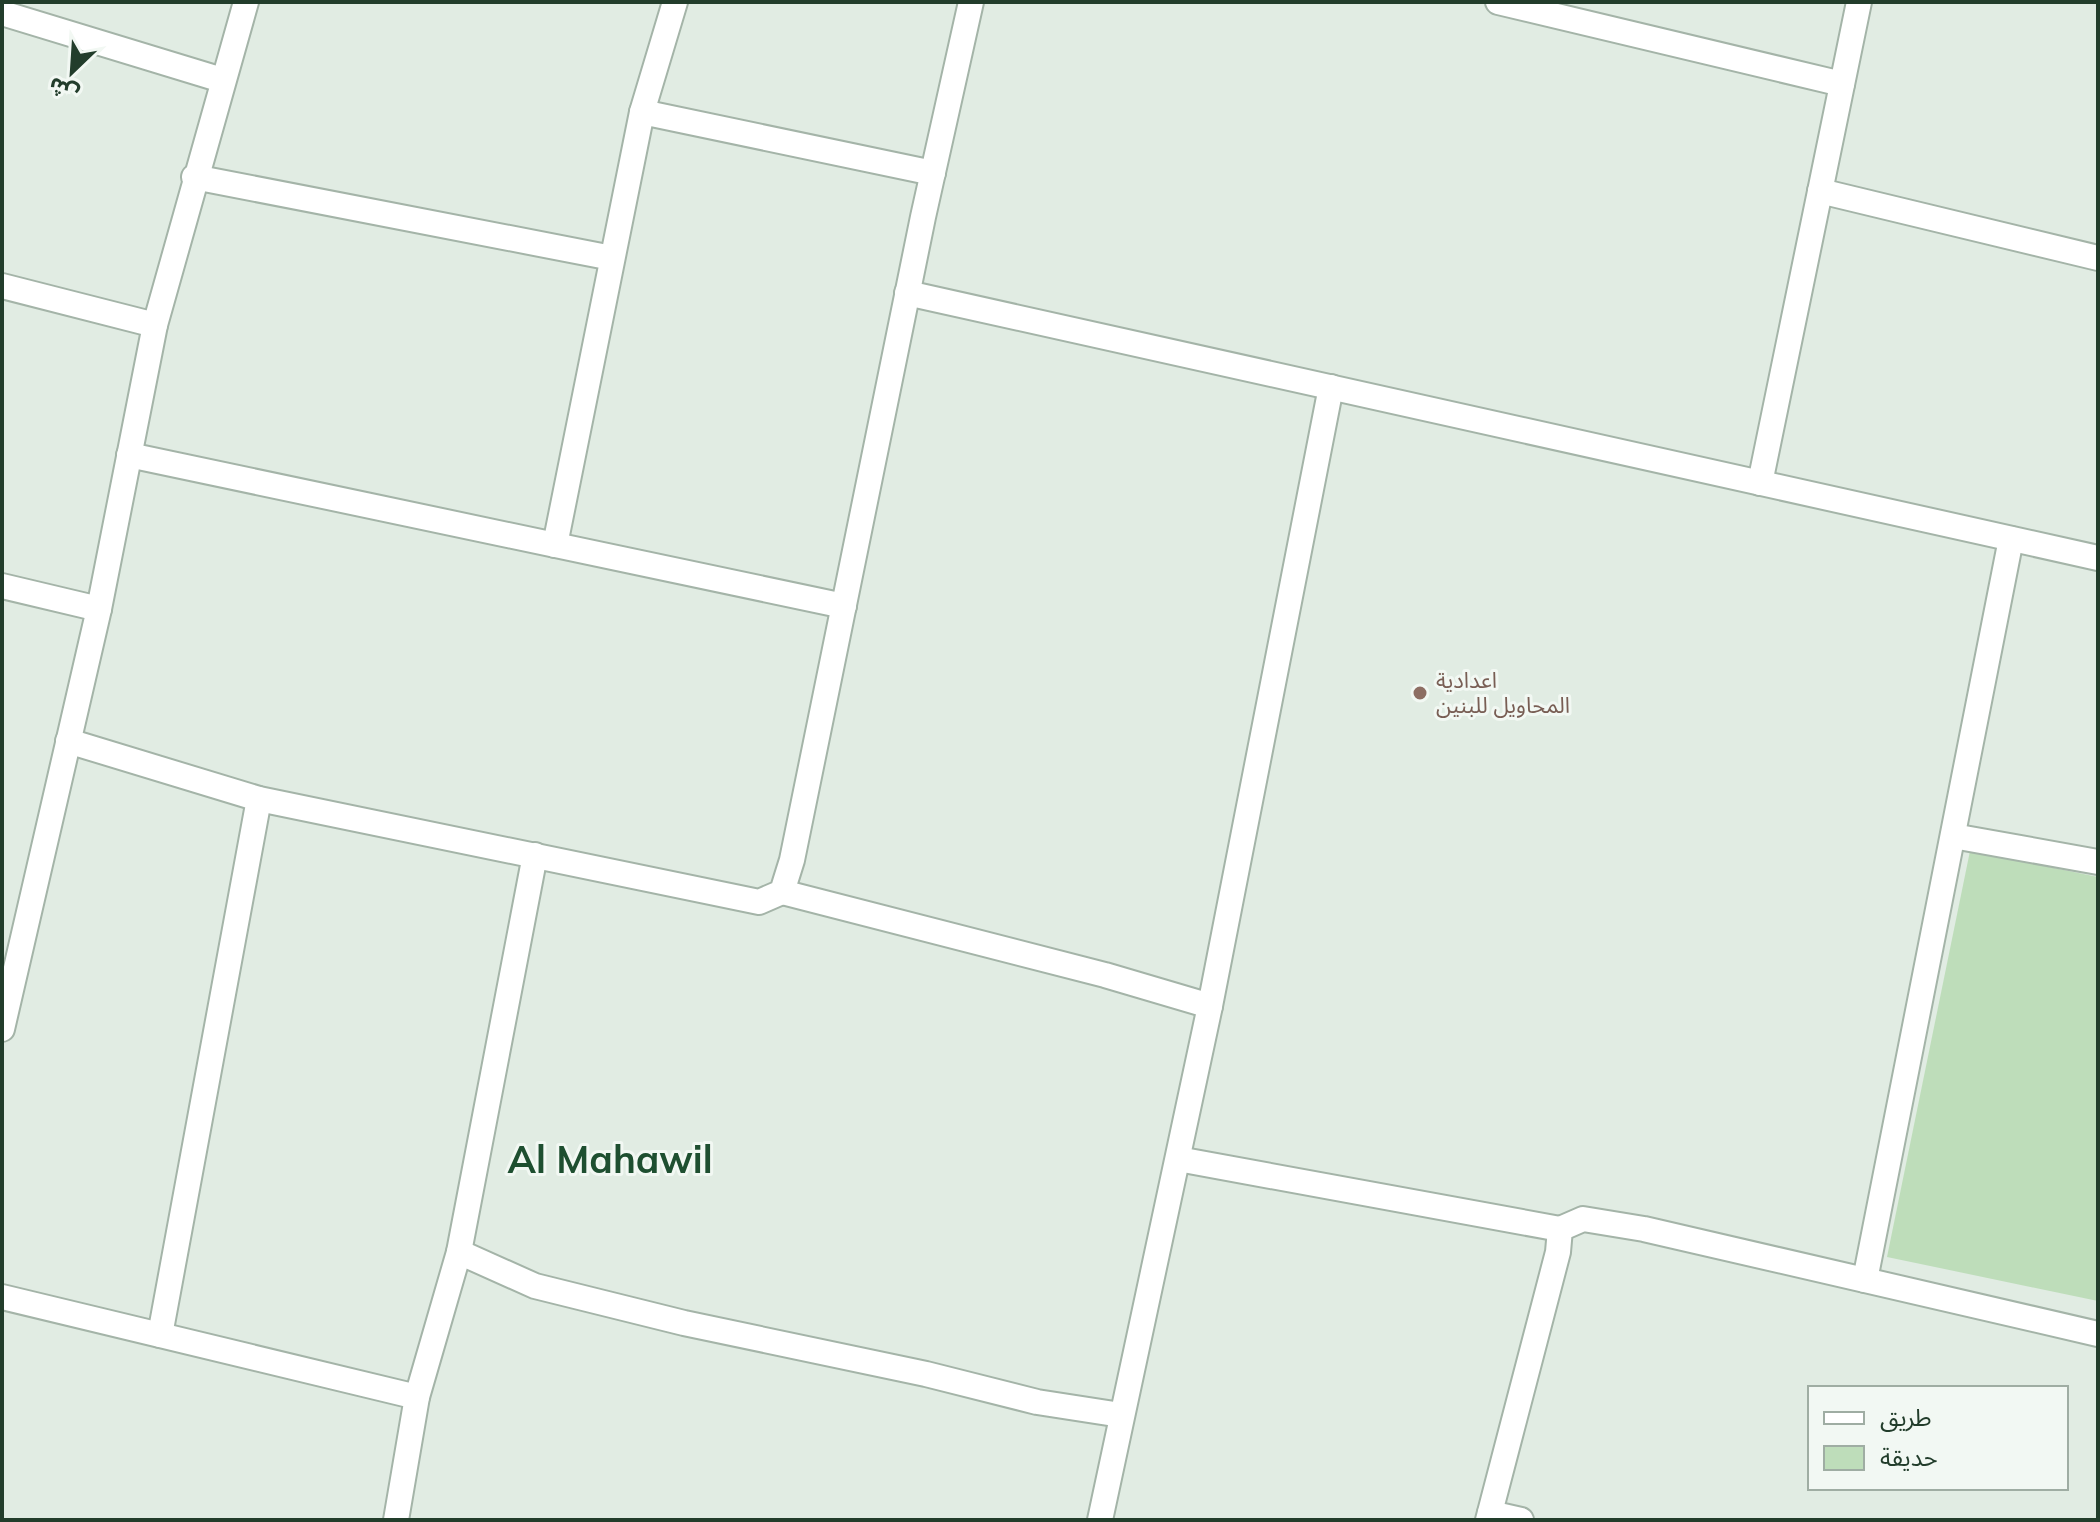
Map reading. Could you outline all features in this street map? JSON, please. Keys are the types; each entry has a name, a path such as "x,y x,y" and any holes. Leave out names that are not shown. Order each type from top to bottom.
{"street":[{"path":"2,1029 99,609 155,325 194,177 246,2"},
{"path":"555,545 642,112 675,2"},
{"path":"782,892 792,860 907,293 971,2"},
{"path":"1498,2 1842,84"},
{"path":"1760,483 1859,2"},
{"path":"2,13 222,80"},
{"path":"642,112 933,173"},
{"path":"194,177 612,258"},
{"path":"1820,191 2098,258"},
{"path":"2,286 155,325"},
{"path":"907,293 2098,558"},
{"path":"1100,1520 1210,1006 1331,387"},
{"path":"129,455 844,606"},
{"path":"1865,1280 2011,539"},
{"path":"2,586 99,609"},
{"path":"68,741 259,799 759,902 782,892 1210,1006"},
{"path":"160,1335 259,799"},
{"path":"1953,836 2098,862"},
{"path":"396,1520 417,1397 459,1252 535,855"},
{"path":"1178,1159 1560,1229 1583,1219 1644,1229 2098,1334"},
{"path":"1521,1520 1489,1517 1558,1252 1560,1229"},
{"path":"459,1252 535,1286 684,1323 926,1374 1037,1402 1121,1415"},
{"path":"2,1297 417,1397"}],"green space":[{"path":"1970,851 2098,877 2098,1301 1887,1257"}],"place":[{"name":"اعدادية المحاويل للبنين","path":"1420,693"}],"district":[{"name":"Al Mahawil","path":"610,1160"}]}
